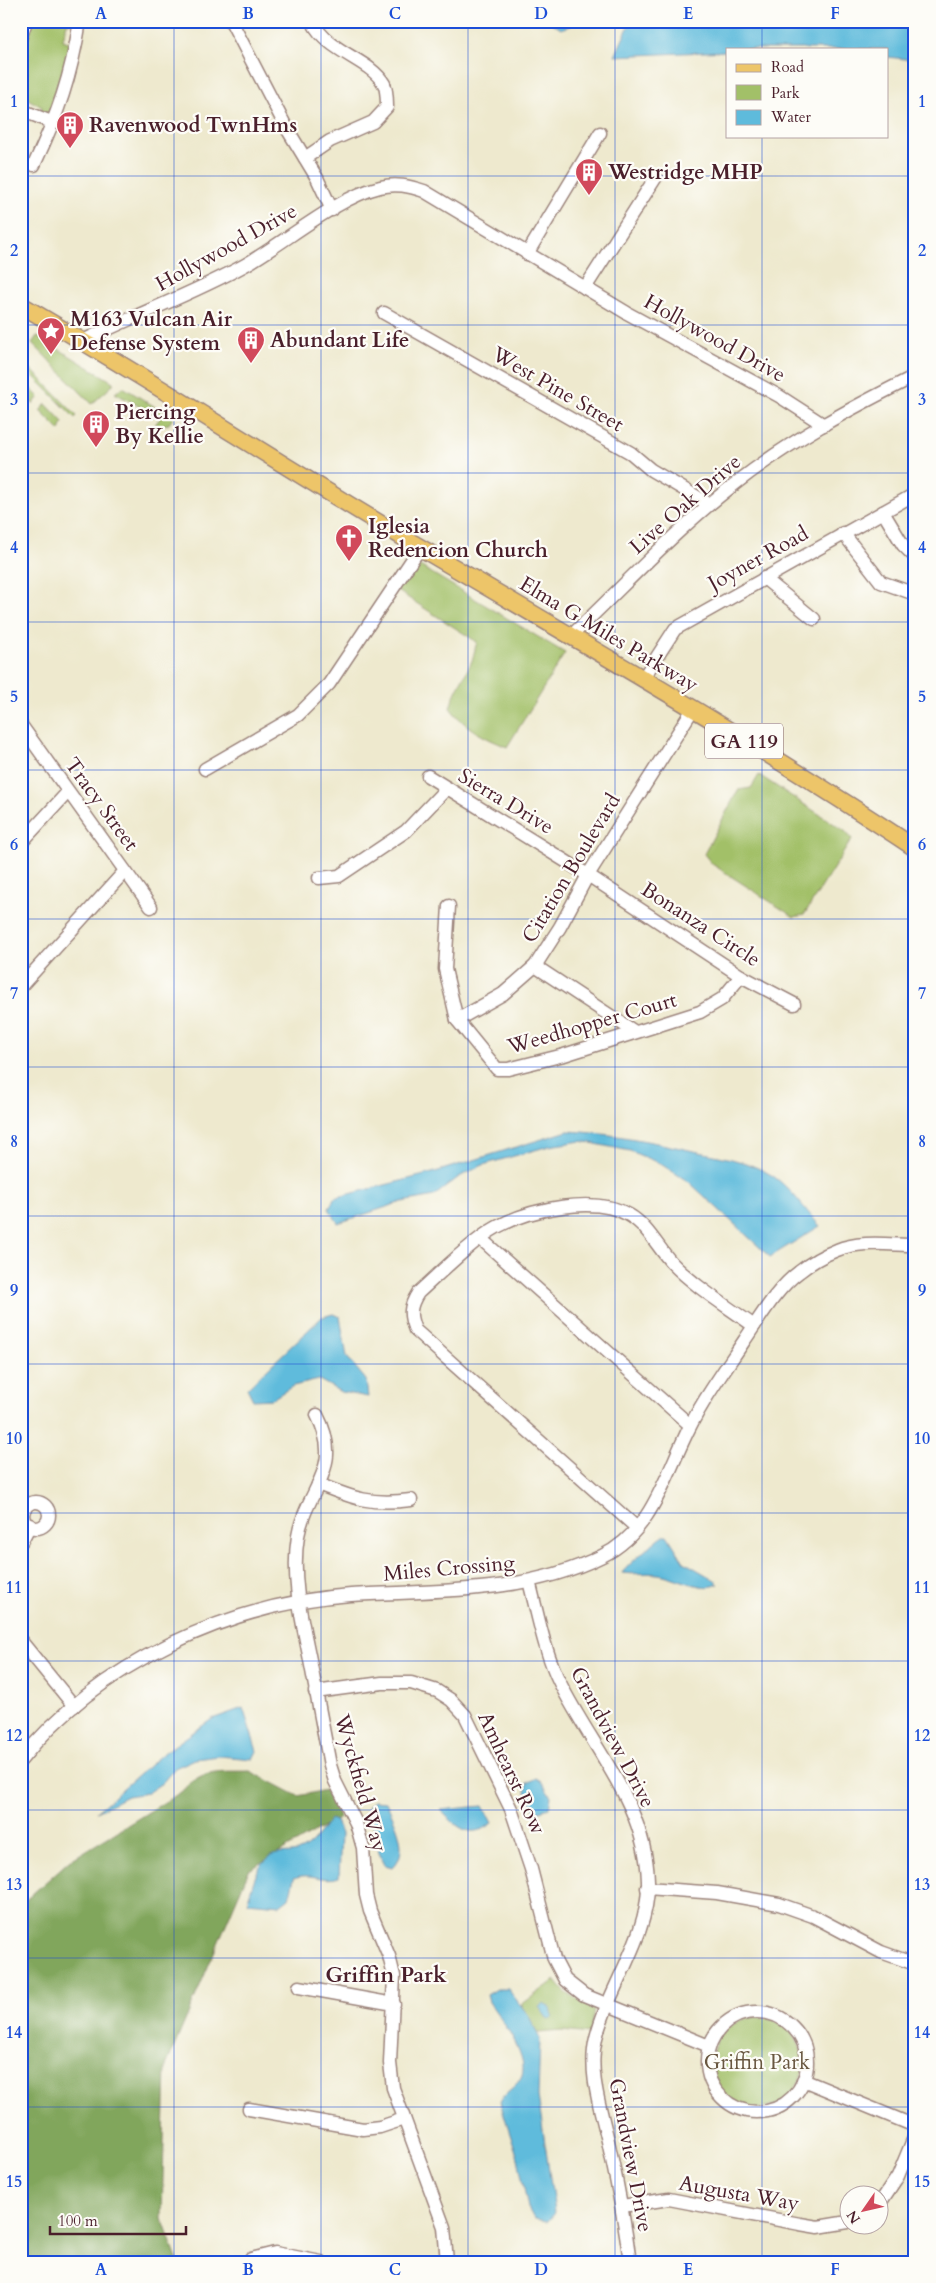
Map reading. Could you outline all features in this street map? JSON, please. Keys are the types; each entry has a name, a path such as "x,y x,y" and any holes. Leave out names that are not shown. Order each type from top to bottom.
{"main road":[{"name":"Elma G Miles Parkway","path":"21,305 83,341 420,548 572,635 642,680 826,790 915,848"}],"street":[{"path":"21,36 26,21"},
{"path":"34,165 54,123 66,89 80,21"},
{"path":"231,21 286,128 305,158 332,210"},
{"path":"305,158 330,141 373,122 387,107 385,85 372,71 339,51 317,32 312,21"},
{"path":"21,110 54,123"},
{"path":"527,254 600,133"},
{"path":"586,288 656,177"},
{"name":"Hollywood Drive","path":"83,341 183,297 244,265 332,210 379,187 401,184 424,191 527,254 779,396 824,425"},
{"name":"West Pine Street","path":"384,312 631,453 651,470 709,504"},
{"name":"Live Oak Drive","path":"572,635 709,504 749,473 824,425 915,376"},
{"name":"Joyner Road","path":"642,680 675,629 915,494"},
{"path":"883,512 903,545 915,557"},
{"path":"843,533 881,582 915,594"},
{"path":"205,769 298,714 329,684 420,548"},
{"path":"764,578 814,620"},
{"name":"Citation Boulevard","path":"458,1020 509,990 535,966 588,875 693,709"},
{"name":"Tracy Street","path":"21,725 150,907"},
{"name":"Sierra Drive","path":"428,776 588,875"},
{"path":"319,878 339,876 406,831 447,788"},
{"path":"21,843 68,793"},
{"path":"21,986 126,871"},
{"name":"Bonanza Circle","path":"588,875 741,976 794,1004"},
{"name":"Weedhopper Court","path":"449,906 445,969 458,1020 482,1053 497,1069 508,1069 564,1055 712,1007 722,999 741,976"},
{"path":"535,966 635,1032"},
{"path":"637,1528 415,1330 410,1316 411,1304 418,1293 498,1226 541,1212 572,1206 611,1207 630,1215 644,1226 672,1263 684,1274 754,1326"},
{"path":"481,1239 690,1425"},
{"name":"Miles Crossing","path":"21,1760 87,1694 143,1659 194,1632 238,1616 298,1602 347,1596 453,1592 529,1581 602,1556 618,1546 654,1508 690,1425 754,1326 786,1284 813,1262 840,1249 863,1245 915,1245"},
{"name":"Wyckfield Way","path":"317,1415 326,1431 328,1450 326,1469 318,1484 298,1535 296,1570 298,1602 315,1692 335,1781 356,1823 363,1848 366,1895 394,1976 390,2063 393,2088 444,2227 448,2262"},
{"path":"318,1484 352,1498 374,1502 411,1500"},
{"path":"21,1542 30,1526"},
{"name":"Grandview Drive","path":"529,1581 550,1661 559,1682 632,1807 644,1848 648,1888 639,1929 631,1954 608,2005 596,2039 594,2061 596,2087 622,2206 630,2262"},
{"path":"21,1641 74,1706"},
{"name":"Amhearst Row","path":"315,1692 382,1683 411,1683 437,1690 451,1700 465,1715 511,1809 526,1851 559,1971 568,1984 578,1992 709,2046"},
{"path":"648,1888 717,1893 779,1904 812,1916 881,1952 915,1964"},
{"path":"299,1987 394,2004"},
{"path":"761,2013 778,2017 793,2028 806,2050 807,2060 803,2080 794,2095 780,2106 765,2111 742,2109 723,2099 710,2080 706,2062 709,2046 721,2028 739,2016 761,2013"},
{"path":"803,2080 915,2126"},
{"path":"249,2109 363,2129 380,2127 404,2119"},
{"path":"888,2191 898,2176 915,2135"},
{"name":"Augusta Way","path":"622,2206 669,2199 818,2227 838,2224"},
{"path":"251,2259 275,2253 321,2262"}],"green space":[{"path":"33,21 73,21 73,23 67,23 63,40 71,43 60,88 49,116 40,115 42,107 24,97 21,101 27,70 22,65"},
{"path":"37,336 113,382 113,385 92,404 32,343"},
{"path":"22,360 77,416 75,418 21,364"},
{"path":"21,379 39,397 33,404 21,392"},
{"path":"123,387 173,418 169,424 155,425 160,418 115,393"},
{"path":"46,404 63,422 60,431 40,411"},
{"path":"415,563 565,653 507,747 476,732 462,722 450,708 456,691 471,662 477,642 396,590"},
{"path":"759,775 845,831 852,839 804,915 794,917 712,864 704,854 738,790 751,788"},
{"path":"250,1771 298,1796 325,1790 340,1818 249,1870 166,2066 162,2218 178,2262 21,2262 21,1904 69,1861 181,1792 197,1778 212,1772"},
{"path":"555,1980 565,1992 594,2010 591,2034 562,2031 538,2033 521,2005"},
{"name":"Griffin Park","path":"757,2017 774,2021 789,2031 799,2046 803,2063 799,2080 789,2095 774,2105 757,2109 740,2105 725,2095 715,2080 711,2063 715,2046 725,2031 740,2021"}],"water":[{"path":"549,21 582,21 561,29"},
{"path":"631,21 915,21 915,60 888,57 888,48 726,48 726,51 615,56"},
{"path":"568,1131 644,1141 743,1162 780,1181 820,1226 770,1257 689,1182 659,1163 630,1151 581,1141 549,1146 483,1165 459,1177 434,1196 402,1202 338,1223 329,1209 334,1198 432,1173"},
{"path":"333,1314 340,1317 347,1357 366,1380 368,1397 341,1392 319,1380 293,1386 272,1399 253,1400 247,1388 322,1317"},
{"path":"664,1535 667,1535 684,1562 715,1580 718,1584 705,1587 665,1575 622,1573"},
{"path":"243,1708 257,1751 253,1759 219,1756 195,1759 175,1768 162,1783 147,1793 127,1796 96,1812 161,1755 212,1719"},
{"path":"536,1778 541,1781 551,1796 549,1808 536,1812 526,1792 527,1783"},
{"path":"374,1801 386,1802 399,1835 401,1852 393,1867 385,1865 379,1853 376,1834 367,1807"},
{"path":"483,1806 492,1823 477,1831 470,1831 458,1826 440,1810"},
{"path":"330,1819 336,1821 341,1834 339,1877 328,1879 300,1876 294,1878 289,1898 280,1905 247,1902 257,1874 267,1859 274,1855 297,1852 307,1847"},
{"path":"497,1989 508,1989 529,2016 540,2039 538,2096 555,2212 547,2221 534,2219 528,2208 518,2158 500,2102 520,2079 523,2067 518,2047 489,2002 487,1995"},
{"path":"543,2004 551,2008 553,2016 550,2019 547,2018 539,2007"}],"place":[{"name":"Ravenwood TwnHms","path":"70,149"},
{"name":"Westridge MHP","path":"589,196"},
{"name":"M163 Vulcan Air Defense System","path":"51,355"},
{"name":"Abundant Life","path":"251,364"},
{"name":"Piercing By Kellie","path":"96,448"},
{"name":"Iglesia Redencion Church","path":"349,562"}],"district":[{"name":"Griffin Park","path":"386,1974"}]}
